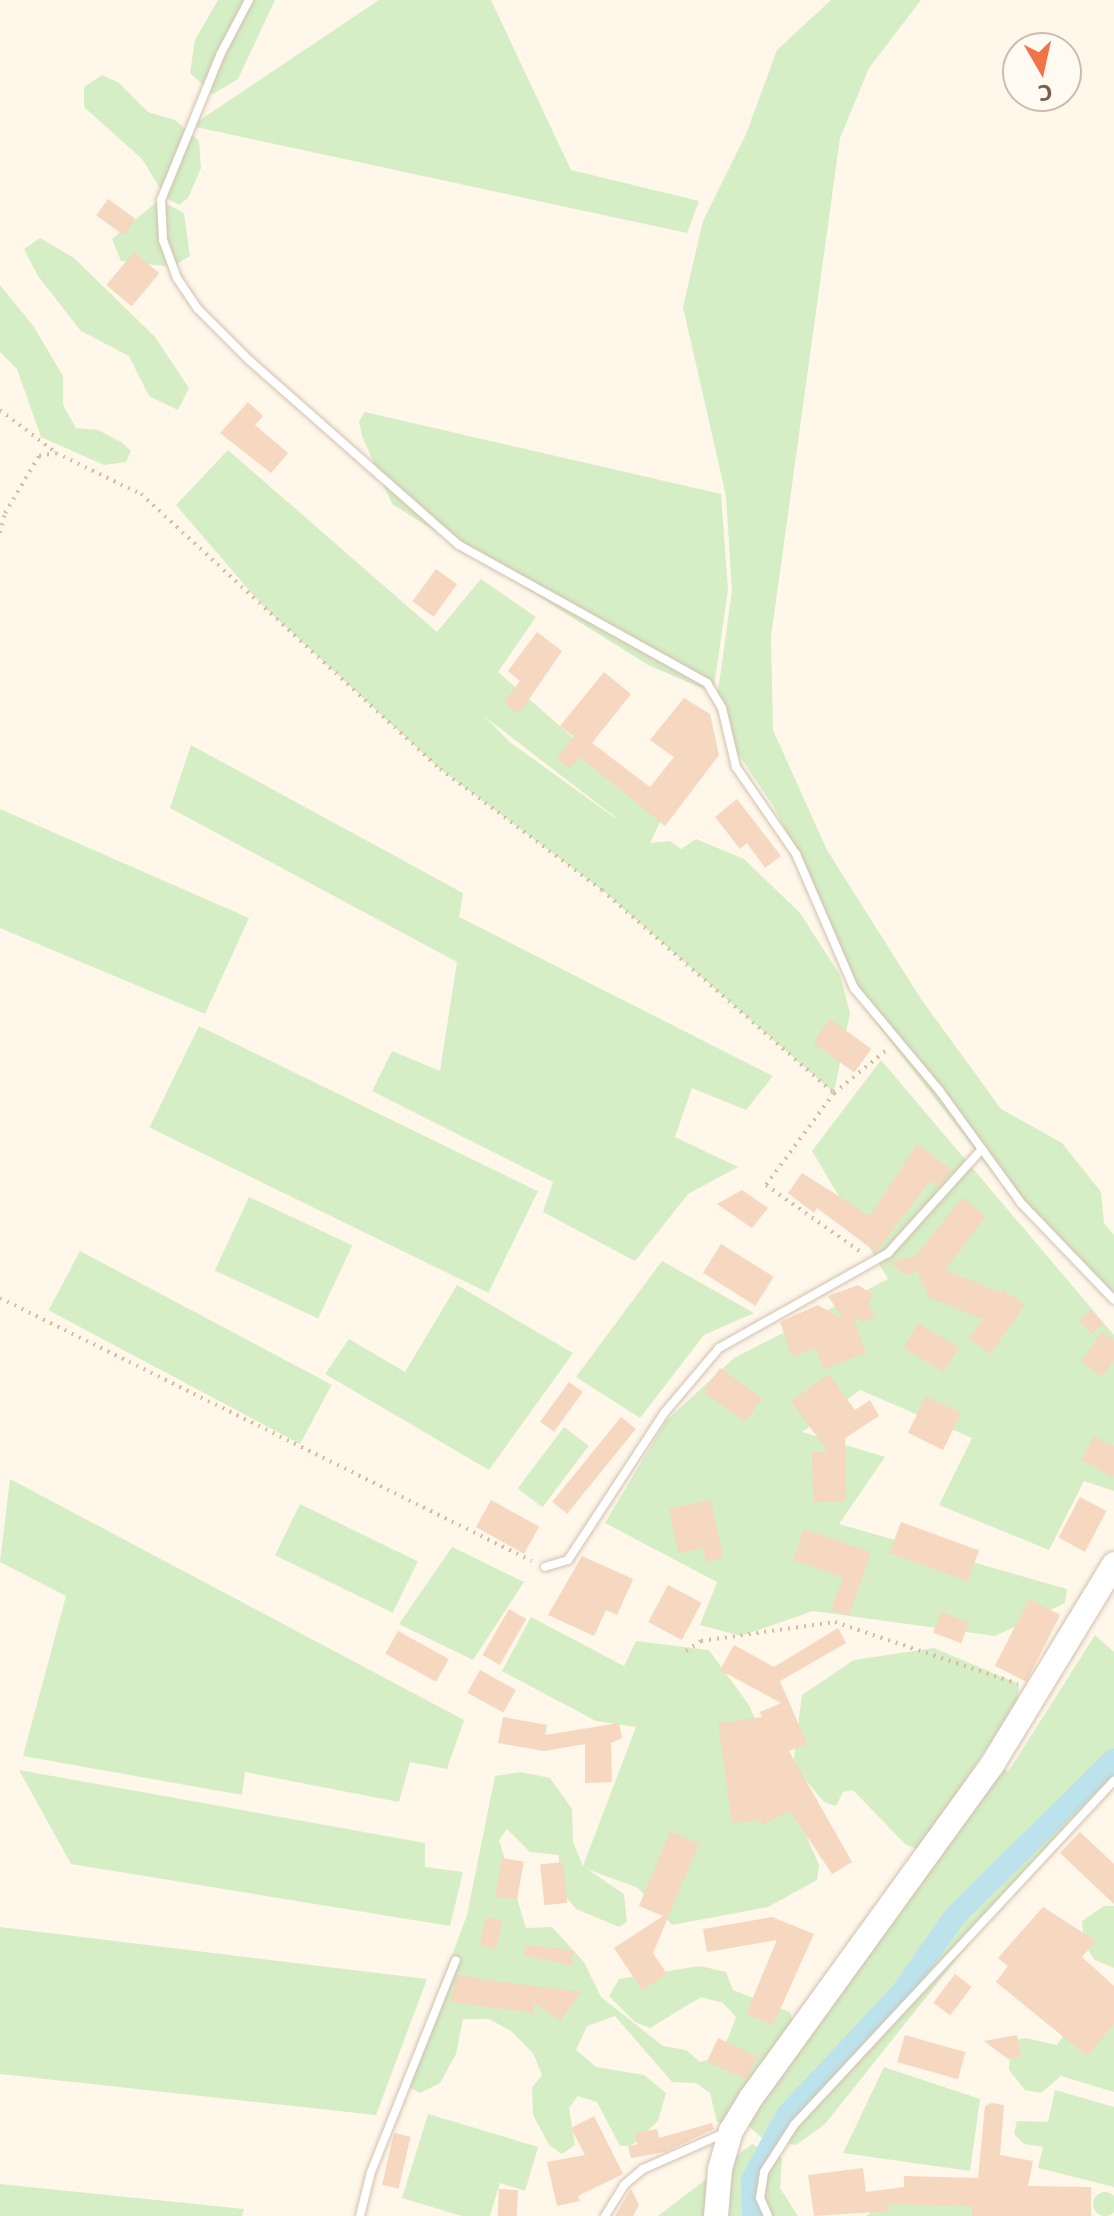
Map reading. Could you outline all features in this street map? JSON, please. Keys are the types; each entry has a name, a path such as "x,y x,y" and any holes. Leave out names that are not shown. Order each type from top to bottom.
{"street":[{"path":"716,2216 720,2169 731,2131 992,1765 1114,1564"}],"lane":[{"path":"249,0 221,53 161,200 163,240 177,278 198,309 250,361 459,545 707,683 722,708 736,767 808,876 848,978 1027,1210 1114,1300"},
{"path":"545,1567 568,1560 665,1412 719,1348 873,1262 902,1241 982,1149"},
{"path":"768,2216 760,2198 764,2172 794,2125 1114,1781"},
{"path":"360,2216 377,2158 456,1960"},
{"path":"605,2216 624,2185 643,2169 731,2131"}],"path":[{"path":"0,410 56,453 141,494 440,769 602,890 834,1093"},
{"path":"0,533 5,513 39,456 56,453"},
{"path":"873,1262 766,1185 834,1093 897,1042"},
{"path":"0,1298 545,1567"},
{"path":"686,1651 701,1641 835,1622 1039,1691"}],"green space":[{"path":"218,0 275,0 238,79 213,94 190,73 195,40"},
{"path":"379,0 491,0 571,170 699,201 687,233 191,126"},
{"path":"831,0 921,0 869,68 840,138 771,637 773,730 827,850 921,999 1001,1109 1062,1143 1101,1192 1104,1223 1114,1235 1114,1302 997,1178 863,1006 815,889 774,807 737,752 717,699 732,591 726,496 683,307 703,221 746,134 777,50"},
{"path":"102,75 119,83 148,112 175,120 199,141 201,168 188,198 179,205 166,198 142,159 84,107 84,87"},
{"path":"159,200 184,213 190,256 172,267 121,261 112,239"},
{"path":"40,238 74,258 155,337 189,388 178,410 149,396 129,356 81,331 38,276 24,249"},
{"path":"0,285 34,327 63,376 63,405 76,428 98,430 121,442 131,451 126,462 104,465 41,437 17,369 0,352"},
{"path":"365,412 721,494 728,590 713,693 648,665 392,504 362,436 359,421"},
{"path":"228,450 437,632 481,579 536,617 498,672 663,816 650,843 670,841 681,849 696,839 744,859 800,913 840,975 850,1013 834,1093 602,890 440,769 261,604 176,505","holes":["484,716 615,817 511,743"]},
{"path":"191,745 463,893 459,917 773,1076 746,1110 692,1088 675,1137 738,1167 688,1194 635,1261 543,1212 553,1182 372,1091 392,1051 440,1071 457,962 170,808"},
{"path":"0,809 249,918 205,1014 0,928"},
{"path":"199,1026 538,1191 488,1293 149,1128"},
{"path":"881,1060 1114,1335 1114,1491 1084,1481 1049,1550 939,1505 972,1438 860,1390 802,1432 885,1457 839,1524 1067,1589 1065,1603 995,1636 813,1611 741,1636 700,1625 717,1582 605,1523 666,1421 734,1358 888,1279 812,1151"},
{"path":"249,1197 352,1245 318,1319 215,1270"},
{"path":"80,1251 332,1385 300,1444 49,1310"},
{"path":"662,1261 754,1313 704,1335 640,1418 576,1377"},
{"path":"457,1285 573,1353 489,1470 325,1374 349,1339 405,1372"},
{"path":"564,1427 589,1446 542,1507 518,1488"},
{"path":"10,1479 464,1720 447,1769 410,1762 399,1802 245,1772 242,1795 23,1756 66,1596 0,1562"},
{"path":"300,1504 418,1561 393,1613 275,1555"},
{"path":"452,1547 524,1582 473,1660 399,1624"},
{"path":"531,1617 624,1666 636,1641 709,1650 749,1705 819,1865 817,1880 768,1907 672,1925 638,1888 587,1869 624,1894 627,1922 619,1927 576,1909 558,1887 559,1855 530,1852 507,1829 499,1840 526,1928 552,1927 584,1962 601,1997 663,2046 686,2050 700,2062 721,2056 736,2017 723,2003 701,1997 650,2028 635,2022 609,1996 619,1979 700,1966 726,1972 733,1990 790,2012 794,2027 732,2124 717,2122 710,2093 696,2083 672,2082 615,2016 587,2026 576,2050 596,2067 644,2075 666,2093 658,2121 631,2146 620,2146 597,2102 578,2096 569,2108 575,2145 562,2154 549,2145 533,2115 532,2088 542,2075 533,2053 511,2031 489,2019 463,2019 456,2054 440,2083 420,2093 404,2084 467,1915 495,1776 521,1772 550,1778 572,1809 573,1842 583,1866 636,1727 596,1721 502,1671"},
{"path":"1095,1635 1114,1652 1114,1787 971,1941 825,2124 796,2145 762,2138 746,2124 998,1763 1008,1772"},
{"path":"934,1648 1019,1684 1018,1701 919,1850 905,1844 853,1790 843,1792 836,1806 824,1802 793,1765 802,1695 854,1660"},
{"path":"19,1770 425,1843 425,1867 463,1872 450,1926 71,1864"},
{"path":"1104,1906 1114,1906 1114,1968 1095,1960 1084,1944 1082,1921"},
{"path":"0,1927 427,1979 376,2115 0,2074"},
{"path":"1088,1999 1114,2021 1114,2092 1061,2076 1041,2093 1025,2090 1009,2070 1010,2041 1026,2038 1057,2045"},
{"path":"884,2067 980,2099 970,2171 843,2153"},
{"path":"1055,2090 1114,2107 1114,2187 1038,2168 1043,2147 1024,2144 1014,2134 1017,2121 1048,2122"},
{"path":"428,2114 538,2147 525,2191 500,2183 490,2216 462,2216 402,2198"},
{"path":"752,2144 782,2158 780,2188 798,2216 658,2216"},
{"path":"0,2184 244,2209 242,2216 0,2216"},
{"path":"1105,2192 1116,2199 1117,2204 1110,2215 1105,2216 1094,2209 1093,2204 1100,2193"},
{"path":"964,2195 979,2216 866,2216 881,2205"}],"building":[{"path":"108,199 136,219 124,235 96,215"},
{"path":"134,252 159,273 132,306 106,285"},
{"path":"248,402 263,416 255,425 288,453 271,473 220,433"},
{"path":"436,569 457,584 434,617 412,601"},
{"path":"537,632 562,651 519,714 504,702 520,681 508,671"},
{"path":"604,672 631,694 592,743 650,787 674,757 650,740 684,698 710,714 719,755 665,826 580,757 570,769 557,758 574,737 560,726"},
{"path":"737,799 781,856 765,868 747,843 740,849 715,817"},
{"path":"830,1019 871,1049 854,1072 813,1042"},
{"path":"917,1144 952,1170 938,1187 930,1181 876,1252 817,1208 814,1213 788,1193 802,1173 870,1216"},
{"path":"742,1190 768,1208 752,1228 717,1204"},
{"path":"962,1197 986,1216 945,1270 1002,1293 1004,1290 1025,1305 990,1354 969,1338 983,1319 928,1297 918,1271 908,1276 890,1263 917,1255"},
{"path":"721,1244 774,1277 756,1306 703,1273"},
{"path":"858,1285 875,1296 868,1300 874,1318 863,1322 853,1316 866,1353 823,1369 816,1348 792,1357 780,1322 818,1305 844,1320 828,1296"},
{"path":"1091,1310 1103,1323 1092,1334 1079,1321"},
{"path":"919,1323 959,1348 943,1372 904,1348"},
{"path":"1102,1332 1114,1340 1114,1360 1102,1377 1081,1361"},
{"path":"720,1368 762,1399 745,1422 703,1391"},
{"path":"829,1374 855,1410 870,1400 879,1416 845,1438 846,1501 813,1502 812,1452 828,1452 791,1401"},
{"path":"569,1382 583,1392 554,1432 540,1422"},
{"path":"926,1396 961,1413 943,1450 908,1433"},
{"path":"621,1417 636,1429 567,1514 552,1502"},
{"path":"1094,1436 1114,1447 1114,1478 1081,1460"},
{"path":"1080,1497 1106,1511 1085,1552 1058,1538"},
{"path":"491,1500 539,1527 524,1554 476,1527"},
{"path":"711,1500 723,1558 706,1562 703,1548 678,1553 669,1509"},
{"path":"901,1522 979,1550 968,1581 890,1553"},
{"path":"804,1529 871,1552 849,1616 831,1610 843,1577 793,1560"},
{"path":"582,1556 633,1579 617,1615 606,1610 594,1636 548,1615"},
{"path":"668,1585 702,1603 682,1640 648,1622"},
{"path":"1029,1599 1060,1615 1026,1682 995,1666"},
{"path":"509,1609 526,1619 500,1665 482,1655"},
{"path":"941,1612 969,1623 961,1643 933,1633"},
{"path":"838,1628 846,1643 780,1681 807,1744 789,1751 852,1862 832,1874 790,1811 762,1825 760,1820 732,1823 718,1723 762,1717 760,1712 781,1703 720,1670 734,1645 774,1667"},
{"path":"398,1631 449,1659 436,1682 385,1654"},
{"path":"480,1670 516,1690 503,1713 467,1693"},
{"path":"503,1717 547,1725 545,1735 619,1723 622,1738 611,1743 612,1782 585,1783 585,1744 544,1751 498,1743"},
{"path":"670,1831 699,1844 653,1953 667,1974 642,1990 614,1948 663,1916 639,1906"},
{"path":"1080,1832 1114,1864 1114,1904 1060,1853"},
{"path":"502,1858 524,1862 517,1900 495,1896"},
{"path":"563,1862 567,1903 544,1905 540,1864"},
{"path":"1043,1907 1096,1941 1082,1957 1114,1986 1114,2024 1087,2056 996,1982 1008,1966 998,1958"},
{"path":"486,1917 503,1921 496,1949 479,1945"},
{"path":"772,1917 814,1934 773,2025 746,2014 777,1940 707,1952 703,1929"},
{"path":"526,1945 573,1950 572,1966 524,1955"},
{"path":"955,1974 972,1987 950,2015 933,2003"},
{"path":"457,1975 581,1992 560,2021 534,2003 533,2013 450,2002"},
{"path":"905,2035 966,2052 958,2079 897,2062"},
{"path":"1017,2035 1021,2057 1008,2059 984,2041"},
{"path":"718,2038 757,2056 746,2080 707,2062"},
{"path":"992,2103 1004,2105 1000,2155 1033,2161 1028,2186 1091,2187 1091,2216 972,2216 972,2206 889,2204 889,2211 814,2216 808,2175 863,2168 866,2192 904,2187 904,2176 978,2178 985,2106"},
{"path":"594,2116 623,2174 578,2196 580,2201 557,2206 547,2162 585,2155 571,2128"},
{"path":"712,2123 714,2129 665,2152 631,2158 628,2147 637,2144 635,2133 657,2129 659,2138"},
{"path":"394,2133 411,2137 399,2188 382,2185"},
{"path":"499,2189 518,2190 517,2216 498,2216"},
{"path":"631,2189 639,2205 633,2216 615,2216"}],"waterway":[{"path":"753,2216 752,2180 787,2115 902,1992 955,1916 1114,1759"}]}
